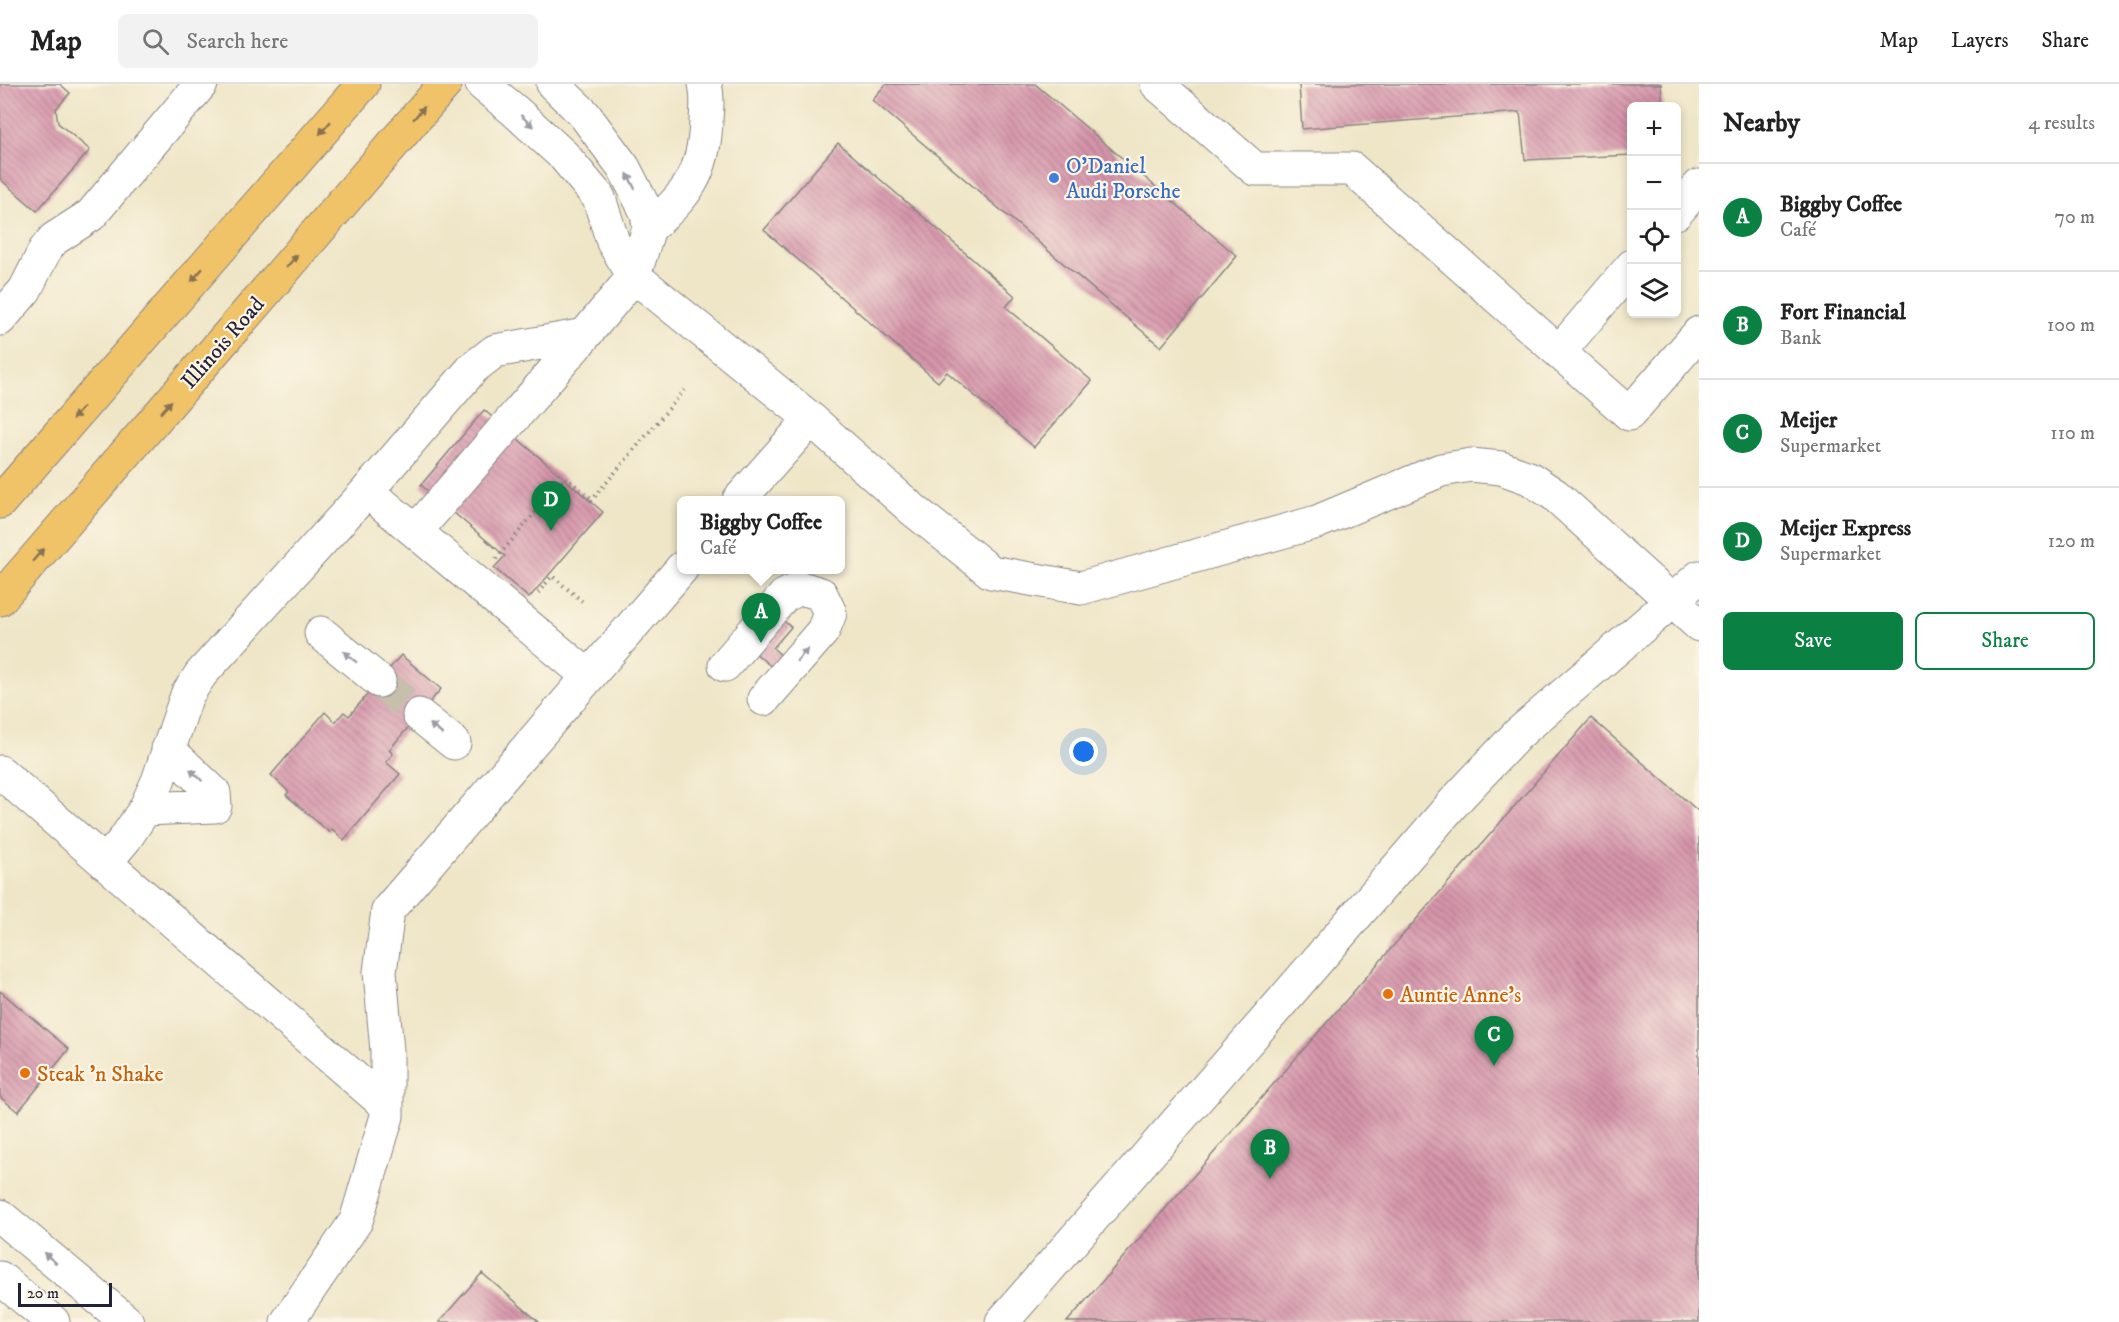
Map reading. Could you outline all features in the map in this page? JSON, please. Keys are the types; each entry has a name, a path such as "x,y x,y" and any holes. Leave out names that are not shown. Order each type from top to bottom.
{"main road":[{"path":"0,502 363,84"},
{"name":"Illinois Road","path":"0,599 444,84"}],"street":[{"path":"0,319 25,290 45,250 54,239 91,215 201,84"},
{"path":"482,84 564,156 599,198 614,242 634,276 811,419 911,508 991,572 1081,588 1317,522 1441,470 1471,465 1501,468 1528,478 1555,495 1699,625"},
{"path":"649,228 676,204 700,165 705,147 708,95 705,84"},
{"path":"1157,84 1255,170 1352,169 1629,414 1699,333"},
{"path":"416,531 634,276 649,228 646,213 624,168 568,89"},
{"path":"1679,210 1699,186"},
{"path":"1559,352 1627,272"},
{"path":"105,863 145,808 158,781 187,695 201,674 367,491 473,368 495,351 585,335"},
{"path":"743,496 811,419"},
{"path":"367,491 588,676"},
{"path":"287,1322 356,1221 387,1116 387,1051 380,972 388,910 677,573"},
{"path":"1002,1322 1462,793 1518,734 1699,577"},
{"path":"725,665 784,596 801,588 821,594 830,614 823,631 764,699"},
{"path":"321,633 379,681"},
{"path":"419,714 454,743"},
{"path":"145,808 216,806 214,793 168,749"},
{"path":"0,772 387,1106"},
{"path":"0,1216 128,1322"},
{"path":"0,1278 53,1322"}],"path":[{"path":"489,567 565,477 592,500 687,387"},
{"path":"537,593 552,576 582,602"}],"building":[{"path":"0,84 60,84 70,93 56,109 58,123 90,150 37,211 0,179"},
{"name":"O'Daniel Audi Porsche","path":"886,84 1035,84 1237,256 1161,347 872,100"},
{"path":"1299,84 1661,84 1663,102 1627,102 1627,155 1525,160 1520,112 1302,129"},
{"path":"838,143 1015,296 1006,307 1092,381 1034,447 947,372 938,382 764,230"},
{"path":"484,410 603,512 529,598 494,568 505,556 421,485"},
{"path":"778,616 791,627 773,648 783,657 773,668 737,638"},
{"path":"401,655 441,689 389,750 393,754 386,762 400,774 344,840 332,829 329,832 286,795 289,792 271,775 325,712 335,722 344,712 349,716"},
{"path":"1591,718 1697,810 1699,808 1699,1322 1067,1322"},
{"name":"Steak 'n Shake","path":"0,991 69,1049 18,1112 0,1097"},
{"path":"482,1273 539,1322 439,1322"}],"tunnel":[{"path":"379,681 419,715"}],"place":[{"name":"O'Daniel Audi Porsche","path":"1054,178"},
{"name":"Meijer Express","path":"551,531"},
{"name":"Biggby Coffee","path":"761,643"},
{"name":"Auntie Anne's","path":"1388,994"},
{"name":"Meijer","path":"1494,1066"},
{"name":"Steak 'n Shake","path":"25,1073"},
{"name":"Fort Financial","path":"1270,1179"}]}
